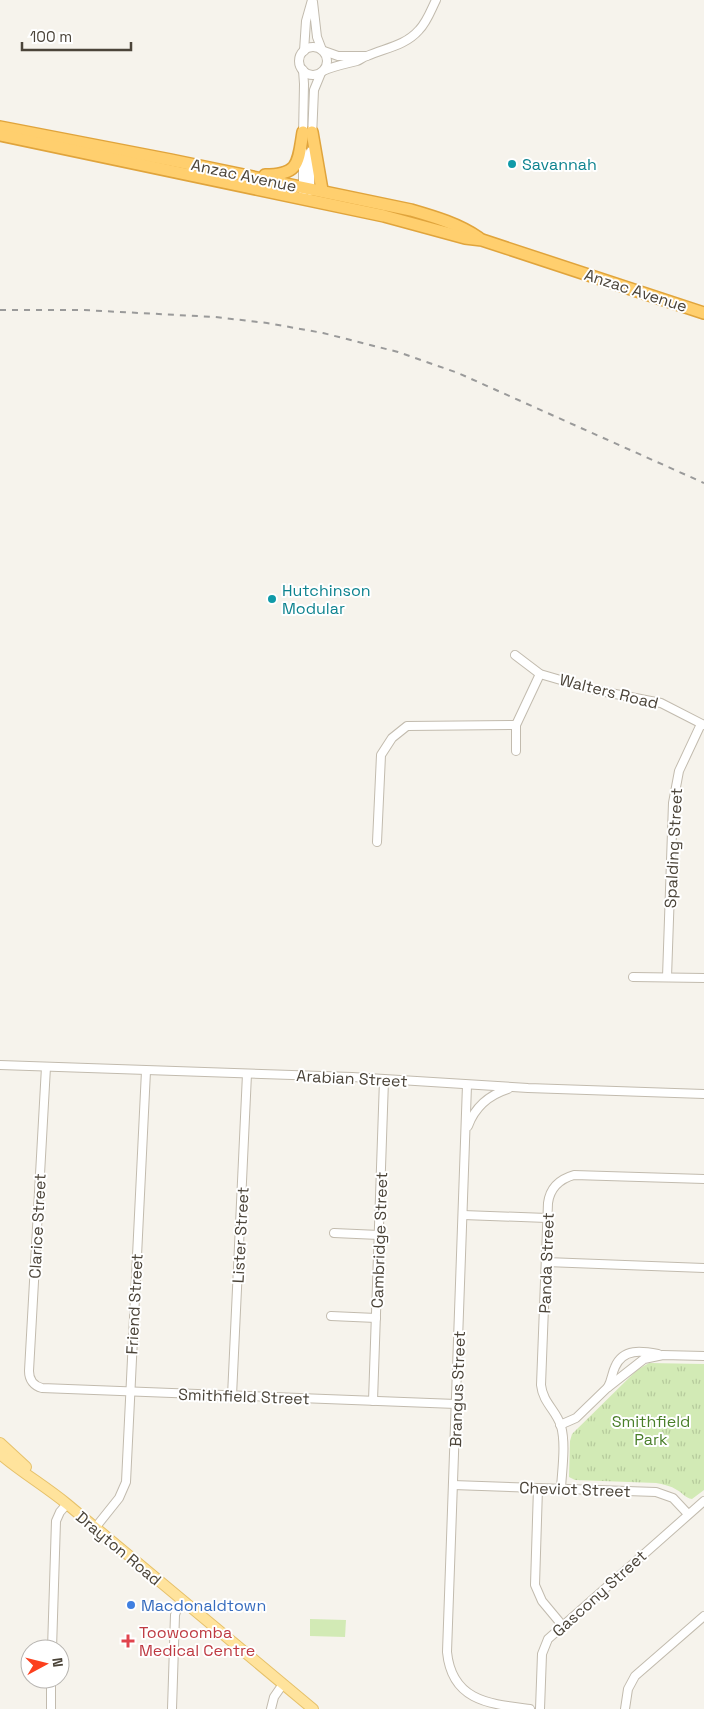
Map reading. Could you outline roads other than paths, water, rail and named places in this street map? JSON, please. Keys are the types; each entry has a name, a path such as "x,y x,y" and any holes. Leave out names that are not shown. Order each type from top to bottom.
{"highway":[{"name":"Anzac Avenue","path":"0,127 244,175 391,218 465,238 482,240 704,313"},
{"path":"244,175 281,175 289,172 299,158 308,132"},
{"path":"308,132 322,190"},
{"name":"Anzac Avenue","path":"0,136 307,194 322,190 436,217 467,230 482,240"}],"main road":[{"name":"Drayton Road","path":"0,1444 32,1472 40,1483"},
{"name":"Drayton Road","path":"0,1454 67,1504 313,1709"}],"street":[{"path":"307,194 308,132 303,70 300,60 304,51 306,21 312,0"},
{"path":"308,132 314,90 327,61 318,37 312,0"},
{"path":"303,70 312,75 339,64 358,60 392,48 418,31 436,0"},
{"path":"304,51 313,47 338,56 366,56"},
{"name":"Walters Road","path":"515,655 540,674 595,690 662,703 702,725"},
{"path":"516,751 516,725 540,674"},
{"path":"377,842 381,755 392,738 408,726 516,725"},
{"name":"Spalding Street","path":"667,977 673,803 679,771 702,725"},
{"path":"633,977 704,978"},
{"name":"Arabian Street","path":"0,1066 247,1074 514,1088 704,1094"},
{"name":"Clarice Street","path":"34,1384 30,1378 30,1371 46,1067"},
{"name":"Friend Street","path":"95,1528 125,1488 146,1071"},
{"name":"Lister Street","path":"232,1396 247,1074"},
{"name":"Cambridge Street","path":"373,1401 384,1080"},
{"name":"Brangus Street","path":"468,1085 447,1652 452,1672 463,1689 474,1698 487,1703 530,1709"},
{"path":"466,1137 472,1117 480,1105 499,1092 514,1088"},
{"name":"Panda Street","path":"561,1488 563,1437 560,1425 545,1399 542,1385 547,1218 550,1194 560,1182 569,1177 580,1175 704,1179"},
{"path":"463,1215 547,1218"},
{"path":"334,1233 379,1235"},
{"path":"546,1262 704,1268"},
{"path":"330,1316 376,1318"},
{"path":"608,1388 617,1363 628,1354 642,1351 663,1355 704,1356"},
{"path":"560,1425 576,1418 608,1388 644,1360 663,1355"},
{"name":"Smithfield Street","path":"34,1384 42,1388 456,1404"},
{"name":"Cheviot Street","path":"453,1485 662,1493 677,1501 688,1514"},
{"path":"538,1488 535,1585 542,1601 562,1625"},
{"name":"Gascony Street","path":"540,1709 542,1654 548,1639 704,1501"},
{"path":"52,1639 56,1521 60,1512 67,1504"},
{"path":"172,1709 174,1617 182,1601"},
{"path":"625,1709 628,1689 635,1676 704,1616"},
{"path":"271,1709 274,1698 283,1684"},
{"path":"50,1709 51,1689"}],"railway":[{"path":"0,310 83,310 215,317 267,323 323,333 398,352 458,373 704,483"}],"place":[{"name":"Savannah","path":"512,164"},
{"name":"Hutchinson Modular","path":"272,599"},
{"name":"Macdonaldtown","path":"131,1605"},
{"name":"Toowoomba Medical Centre","path":"128,1641"}],"park label":[{"name":"Smithfield Park","path":"651,1430"}]}
